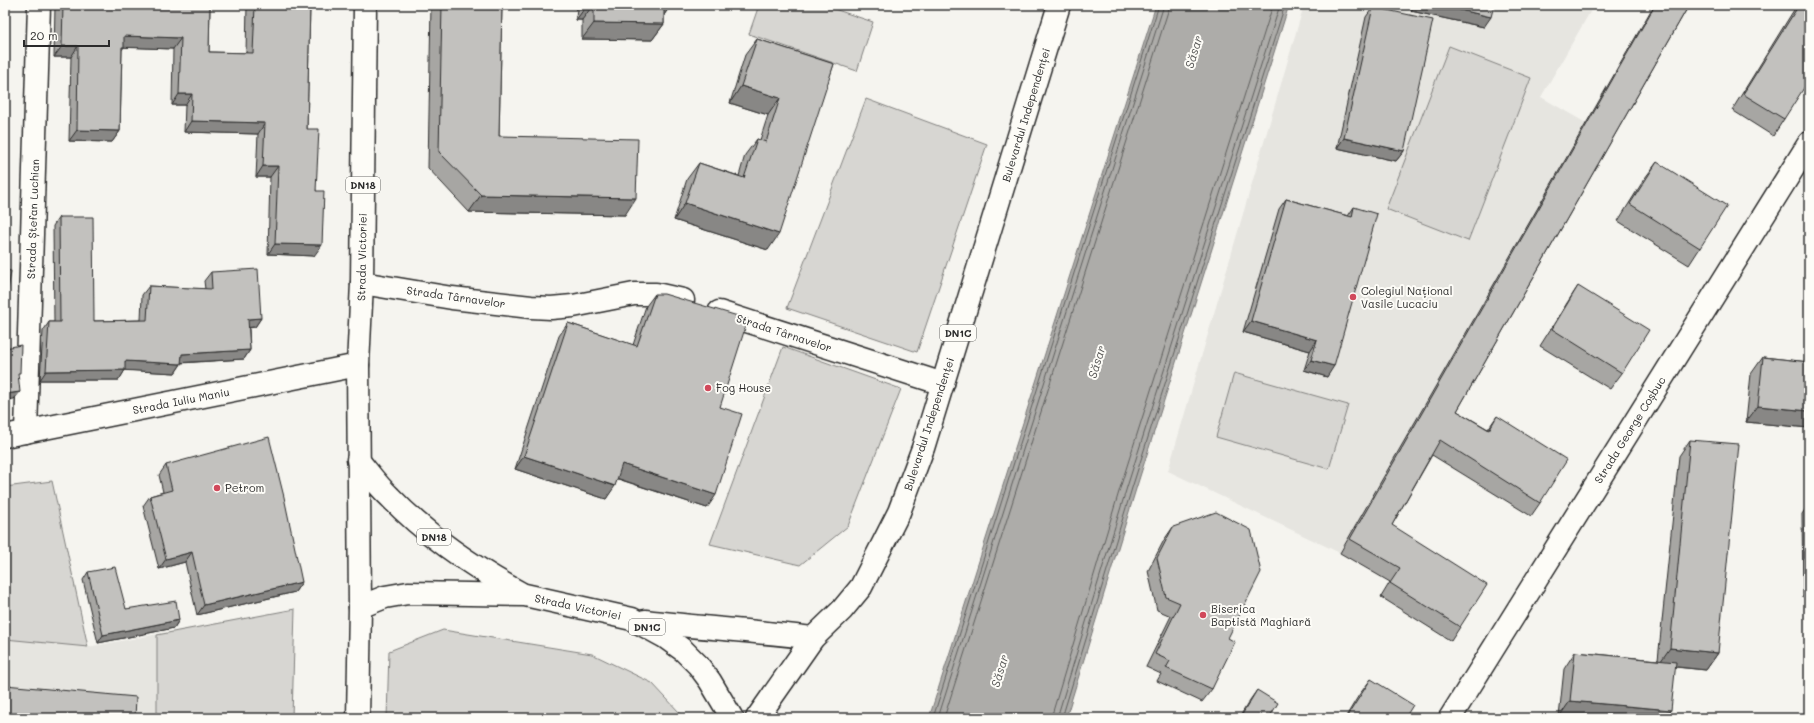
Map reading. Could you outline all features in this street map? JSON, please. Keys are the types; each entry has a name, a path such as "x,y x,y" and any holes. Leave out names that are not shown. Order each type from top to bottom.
{"main road":[{"name":"Strada Ștefan Luchian","path":"26,432 39,5"},
{"name":"Strada Victoriei","path":"358,718 360,607 358,365 362,283 365,5"},
{"name":"Bulevardul Independenței","path":"757,718 813,638 842,610 861,587 899,512 923,448 1059,5"},
{"name":"Strada George Coșbuc","path":"1450,718 1809,143"},
{"name":"Strada Târnavelor","path":"362,283 452,298 544,308 573,306 634,294 656,294 680,300 943,384"},
{"name":"Strada Iuliu Maniu","path":"5,436 358,365"},
{"name":"Strada Victoriei","path":"358,460 390,497 425,531 471,564 525,595"},
{"name":"Strada Victoriei","path":"360,607 385,598 408,593 525,595 632,619 666,637 693,660 710,681 732,718"},
{"name":"DN1C","path":"632,619 697,628 776,633 813,638"}],"shaded area":[{"path":"759,5 822,5 873,22 857,71 749,34"},
{"name":"Colegiul Național Vasile Lucaciu","path":"1304,5 1594,5 1541,97 1586,123 1340,553 1168,471"},
{"path":"1449,46 1531,78 1468,241 1386,209"},
{"path":"866,99 987,144 917,352 787,308"},
{"path":"783,347 901,389 848,526 800,565 710,544"},
{"path":"1234,373 1348,405 1329,469 1216,437"},
{"path":"52,481 88,647 295,609 292,718 5,718 5,487"},
{"path":"52,481 88,647 5,639 5,487"},
{"path":"295,609 292,718 157,718 157,635"},
{"path":"443,630 592,654 652,683 679,712 681,718 387,718 389,651"}],"water":[{"name":"Săsar","path":"1156,5 1289,5 1136,489 1066,718 929,718"}],"building":[{"path":"63,5 210,5 209,52 253,53 255,5 310,5 307,129 319,129 316,191 324,191 322,245 275,244 278,166 263,166 265,123 191,121 192,94 179,94 181,38 124,36 124,47 122,47 120,131 77,130 78,46 62,46"},
{"path":"442,5 502,5 499,136 638,139 636,198 481,195 439,152"},
{"path":"594,5 664,5 664,24 594,23"},
{"path":"1439,5 1494,5 1491,17"},
{"path":"1655,5 1689,5 1457,411 1489,430 1497,416 1567,460 1540,503 1440,440 1392,525 1487,585 1460,627 1390,583 1400,568 1350,539"},
{"path":"1799,5 1809,5 1809,80 1784,119 1743,94"},
{"path":"1373,7 1433,20 1404,151 1344,138"},
{"path":"5,32 7,32 5,62"},
{"path":"757,39 834,64 779,234 685,203 699,163 744,178 757,139 766,142 780,98 741,86"},
{"path":"1657,162 1727,206 1700,248 1630,204"},
{"path":"5,193 8,193 5,213"},
{"path":"1286,199 1352,217 1354,207 1377,214 1334,366 1311,360 1317,340 1251,321"},
{"path":"59,217 93,217 94,321 147,320 149,286 212,289 211,272 258,269 261,318 248,319 250,350 182,354 181,364 125,361 125,370 46,371 49,322 60,322"},
{"path":"5,270 11,271 7,298 5,297"},
{"path":"1578,286 1649,330 1622,373 1552,329"},
{"path":"655,294 664,294 748,319 720,407 742,414 716,495 622,464 615,486 524,456 568,323 637,346"},
{"path":"21,345 20,373 18,373 20,392 5,394 5,348"},
{"path":"1763,357 1809,362 1809,411 1758,406"},
{"path":"269,437 284,497 302,582 204,605 192,552 166,559 150,496 172,490 166,465"},
{"path":"1690,440 1739,444 1718,653 1670,648"},
{"name":"Biserica Baptistă Maghiară","path":"1216,512 1251,530 1261,572 1228,638 1235,642 1212,689 1166,668 1170,661 1155,654 1180,603 1166,597 1157,558 1173,527"},
{"path":"115,567 126,609 176,601 179,620 103,635 88,572"},
{"path":"1575,652 1676,662 1671,710 1570,701"},
{"path":"1371,679 1413,705 1405,718 1346,718"},
{"path":"5,685 136,697 135,718 5,718"},
{"path":"1257,690 1278,703 1269,718 1240,718"}],"place":[{"name":"Colegiul Național Vasile Lucaciu","path":"1353,297"},
{"name":"Fog House","path":"708,388"},
{"name":"Petrom","path":"217,488"},
{"name":"Biserica Baptistă Maghiară","path":"1203,615"}]}
